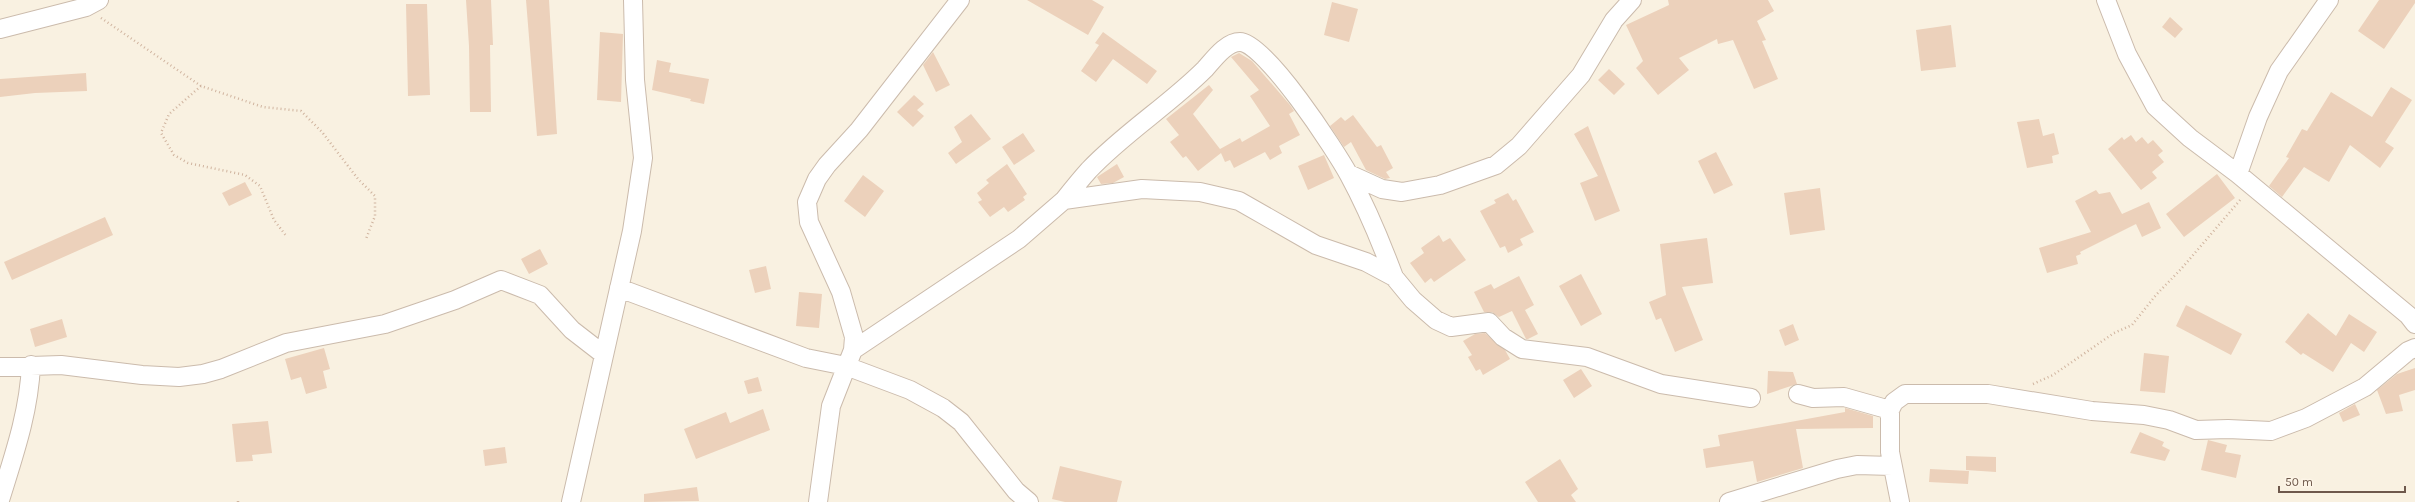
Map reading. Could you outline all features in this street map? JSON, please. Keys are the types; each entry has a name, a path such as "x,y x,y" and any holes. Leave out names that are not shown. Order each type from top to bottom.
{"street":[{"path":"570,502 632,231 643,158 635,80 632,0"},
{"path":"818,502 831,406 853,350 854,337 841,292 809,222 807,202 817,179 827,165 859,130 960,0"},
{"path":"1349,174 1382,189 1402,192 1440,185 1496,165 1519,146 1581,75 1614,20 1632,0"},
{"path":"2106,0 2127,54 2146,93 2155,106 2190,138 2238,174 2408,315 2415,324"},
{"path":"2238,174 2258,117 2279,71 2329,0"},
{"path":"0,29 92,4"},
{"path":"853,350 1019,239 1064,200 1089,169 1202,72 1230,44 1240,42 1252,45 1268,61 1310,113 1349,174 1377,231 1394,277 1413,300 1436,320 1451,327 1489,322 1503,338 1522,349 1587,357 1661,384 1751,398"},
{"path":"1064,200 1142,189 1200,192 1238,201 1316,245 1366,262 1394,277"},
{"path":"0,367 61,364 149,375 179,377 203,374 221,369 259,352 286,343 385,324 455,300 501,280 540,295 572,330 603,354"},
{"path":"619,288 806,358 846,366 910,390 943,408 961,422 1016,491 1029,502"},
{"path":"1900,502 1890,452 1890,410 1894,402 1905,394 1988,394 2092,411 2144,415 2169,420 2196,430 2228,429 2271,431 2306,418 2365,387 2408,351 2415,348"},
{"path":"0,500 25,418 30,388 31,365"},
{"path":"1798,394 1813,398 1844,397 1890,410"},
{"path":"1729,502 1837,469 1857,465 1892,466"}],"path":[{"path":"92,4 201,86 264,108 301,111 322,132 358,179 375,196 375,216 366,239"},
{"path":"201,86 169,114 161,133 174,155 188,163 245,175 260,186 274,220 287,237"},
{"path":"2028,386 2053,375 2114,333 2132,325 2156,295 2182,268 2251,186"}],"building":[{"path":"466,0 491,0 493,45 490,45 491,112 470,112 469,46"},
{"path":"526,0 549,0 557,134 537,136"},
{"path":"1027,0 1092,0 1104,7 1088,35"},
{"path":"1668,0 1768,0 1774,11 1757,21 1766,40 1762,41 1778,79 1754,89 1733,40 1718,44 1717,39 1679,58 1689,70 1658,95 1636,68 1643,61 1626,25 1669,5"},
{"path":"2379,0 2415,0 2415,3 2384,49 2358,31"},
{"path":"1332,2 1358,9 1349,42 1324,35"},
{"path":"406,4 427,4 430,95 408,96"},
{"path":"2170,17 2183,29 2175,38 2162,27"},
{"path":"1951,25 1956,67 1921,71 1916,30"},
{"path":"600,32 623,34 621,102 597,100"},
{"path":"1103,32 1157,71 1147,84 1113,59 1096,82 1081,71 1099,45 1095,43"},
{"path":"933,52 950,85 936,92 923,65"},
{"path":"1239,53 1252,61 1290,105 1294,111 1289,114 1300,135 1279,146 1282,153 1270,160 1265,152 1234,168 1230,160 1225,162 1221,153 1198,171 1186,156 1183,158 1170,142 1179,135 1166,119 1209,85 1213,90 1193,114 1220,149 1240,138 1242,142 1270,126 1250,96 1259,90 1231,57"},
{"path":"657,60 671,63 669,72 709,79 704,104 690,101 691,99 652,90"},
{"path":"1609,69 1625,84 1614,95 1598,80"},
{"path":"86,73 87,91 35,93 0,97 0,79"},
{"path":"2391,87 2412,100 2385,142 2394,148 2380,168 2350,145 2329,182 2304,167 2282,197 2269,186 2289,158 2286,157 2302,129 2307,131 2331,92 2372,117"},
{"path":"914,95 924,104 917,110 924,116 913,127 897,112"},
{"path":"971,114 991,139 956,164 948,153 962,142 954,127"},
{"path":"1353,115 1377,147 1381,145 1393,168 1386,172 1390,178 1385,179 1366,170 1351,142 1344,147 1330,126 1341,117 1345,121"},
{"path":"2039,119 2043,136 2054,133 2059,154 2052,156 2053,163 2027,168 2017,122"},
{"path":"1588,126 1620,211 1595,221 1580,183 1598,176 1574,134"},
{"path":"1023,133 1035,151 1014,165 1002,147"},
{"path":"2131,135 2136,142 2142,137 2148,144 2153,140 2163,151 2158,155 2164,162 2152,172 2157,178 2141,190 2108,149 2122,137 2124,140"},
{"path":"1716,152 1733,185 1714,194 1698,161"},
{"path":"1324,155 1334,178 1308,190 1298,166"},
{"path":"1007,164 1027,194 1023,197 1025,200 1008,212 1004,207 990,217 978,202 982,200 977,193 989,183 986,180"},
{"path":"1117,164 1124,177 1113,183 1101,184 1097,177"},
{"path":"2217,174 2235,198 2184,237 2166,214"},
{"path":"863,175 884,191 865,217 844,201"},
{"path":"245,182 252,195 229,206 222,193"},
{"path":"1820,188 1825,230 1790,235 1784,193"},
{"path":"2096,190 2099,194 2110,192 2122,214 2149,202 2161,228 2142,237 2136,224 2080,252 2081,254 2076,256 2078,264 2047,273 2039,248 2091,232 2075,201"},
{"path":"1508,193 1513,201 1516,199 1534,232 1520,239 1523,245 1508,253 1505,246 1500,248 1480,211 1496,203 1494,200"},
{"path":"105,217 113,235 12,280 4,262"},
{"path":"1439,235 1443,242 1450,238 1466,260 1434,282 1431,278 1425,283 1410,263 1424,253 1421,248"},
{"path":"1707,238 1713,283 1682,287 1703,340 1675,352 1661,318 1656,320 1649,302 1666,295 1660,244"},
{"path":"540,249 548,264 529,274 521,259"},
{"path":"766,266 771,289 755,293 749,270"},
{"path":"1581,274 1602,314 1581,326 1559,286"},
{"path":"1519,276 1534,305 1525,310 1538,334 1528,339 1526,339 1512,311 1499,317 1492,312 1484,312 1474,292 1491,284 1494,289"},
{"path":"799,292 822,294 819,328 796,326"},
{"path":"2186,305 2242,334 2231,355 2176,326"},
{"path":"2308,313 2336,336 2349,314 2377,332 2364,352 2351,343 2333,372 2303,353 2301,355 2285,342"},
{"path":"62,319 67,337 35,347 30,329"},
{"path":"1793,324 1799,340 1785,346 1779,330"},
{"path":"1485,333 1505,350 1510,359 1483,375 1480,369 1476,371 1468,357 1472,355 1463,341 1475,334"},
{"path":"324,348 330,369 323,371 327,388 306,394 301,377 291,380 285,359"},
{"path":"2144,353 2169,356 2165,393 2140,391"},
{"path":"2415,368 2415,390 2399,395 2403,411 2386,414 2377,390 2397,374"},
{"path":"1581,369 1592,386 1574,398 1563,380"},
{"path":"1768,371 1793,372 1797,384 1767,394"},
{"path":"758,377 762,391 748,394 744,381"},
{"path":"2355,404 2360,415 2343,422 2339,413"},
{"path":"1845,408 1873,416 1873,428 1796,429 1803,468 1757,482 1753,461 1706,468 1703,449 1720,446 1718,435 1845,412"},
{"path":"763,409 770,430 696,459 684,429 726,412 730,423"},
{"path":"268,421 272,453 252,455 253,461 236,462 232,424"},
{"path":"2140,432 2164,442 2162,446 2170,450 2165,461 2130,453"},
{"path":"2208,440 2227,445 2225,452 2241,455 2236,478 2201,470"},
{"path":"505,447 507,463 485,466 483,450"},
{"path":"1966,456 1996,457 1996,472 1966,470"},
{"path":"1560,459 1578,489 1571,495 1576,502 1538,502 1525,482"},
{"path":"1060,466 1122,481 1117,502 1065,502 1052,499"},
{"path":"1930,469 1969,471 1968,484 1929,482"},
{"path":"697,487 699,501 644,502 644,494"}]}
